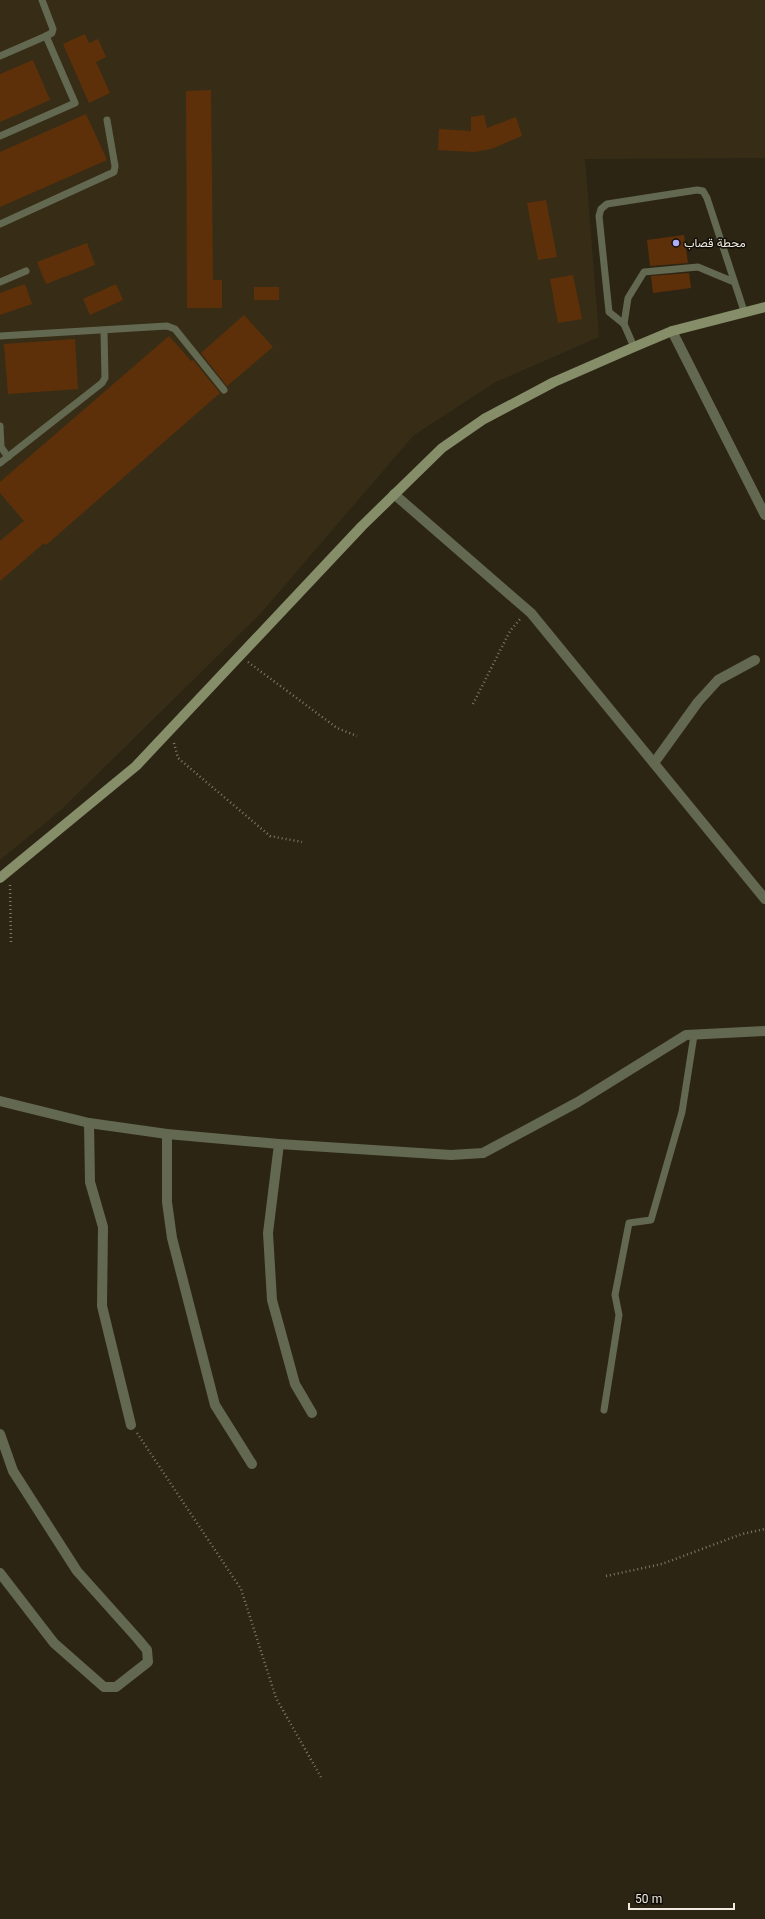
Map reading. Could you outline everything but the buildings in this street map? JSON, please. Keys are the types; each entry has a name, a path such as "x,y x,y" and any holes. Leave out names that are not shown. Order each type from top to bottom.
{"main road":[{"path":"0,878 136,766 362,526 442,448 484,419 554,382 634,347 672,331 765,307"}],"street":[{"path":"672,331 765,515"},
{"path":"394,494 528,610 765,899"},
{"path":"654,763 698,702 718,680 755,660"},
{"path":"0,1101 89,1122 167,1134 279,1144 451,1156 483,1153 578,1102 686,1036 765,1031"},
{"path":"89,1122 90,1182 103,1227 102,1306 131,1424"},
{"path":"167,1134 167,1202 172,1238 211,1390 215,1405 252,1464"},
{"path":"279,1144 268,1233 272,1300 295,1384 312,1413"},
{"path":"0,1434 13,1471 77,1571 147,1650 148,1662 116,1687 104,1687 54,1643 0,1573"}],"lane":[{"path":"0,56 52,33 53,29 42,0"},
{"path":"0,136 75,103 46,36"},
{"path":"0,224 114,172 115,166 107,120"},
{"path":"634,347 624,324 609,312 598,216 601,209 607,204 697,190 703,192 707,198 744,312"},
{"path":"624,324 628,298 644,272 698,267 734,282"},
{"path":"0,282 26,271"},
{"path":"0,336 167,326 175,329 224,390"},
{"path":"0,463 102,383 105,378 104,330"},
{"path":"0,426 1,447 8,457"},
{"path":"604,1410 619,1315 615,1295 629,1223 651,1220 682,1112 694,1035"}],"path":[{"path":"473,704 510,631 528,610"},
{"path":"239,656 337,728 357,736"},
{"path":"170,729 178,758 270,836 302,842"},
{"path":"9,871 11,943"},
{"path":"131,1424 241,1589 276,1698 322,1779"},
{"path":"606,1576 662,1564 742,1534 765,1529"}],"shaded area":[{"path":"0,0 765,0 765,158 585,159 599,337 494,383 414,435 261,613 61,810 0,860"}],"place":[{"name":"محطة قصاب","path":"676,243"}]}
